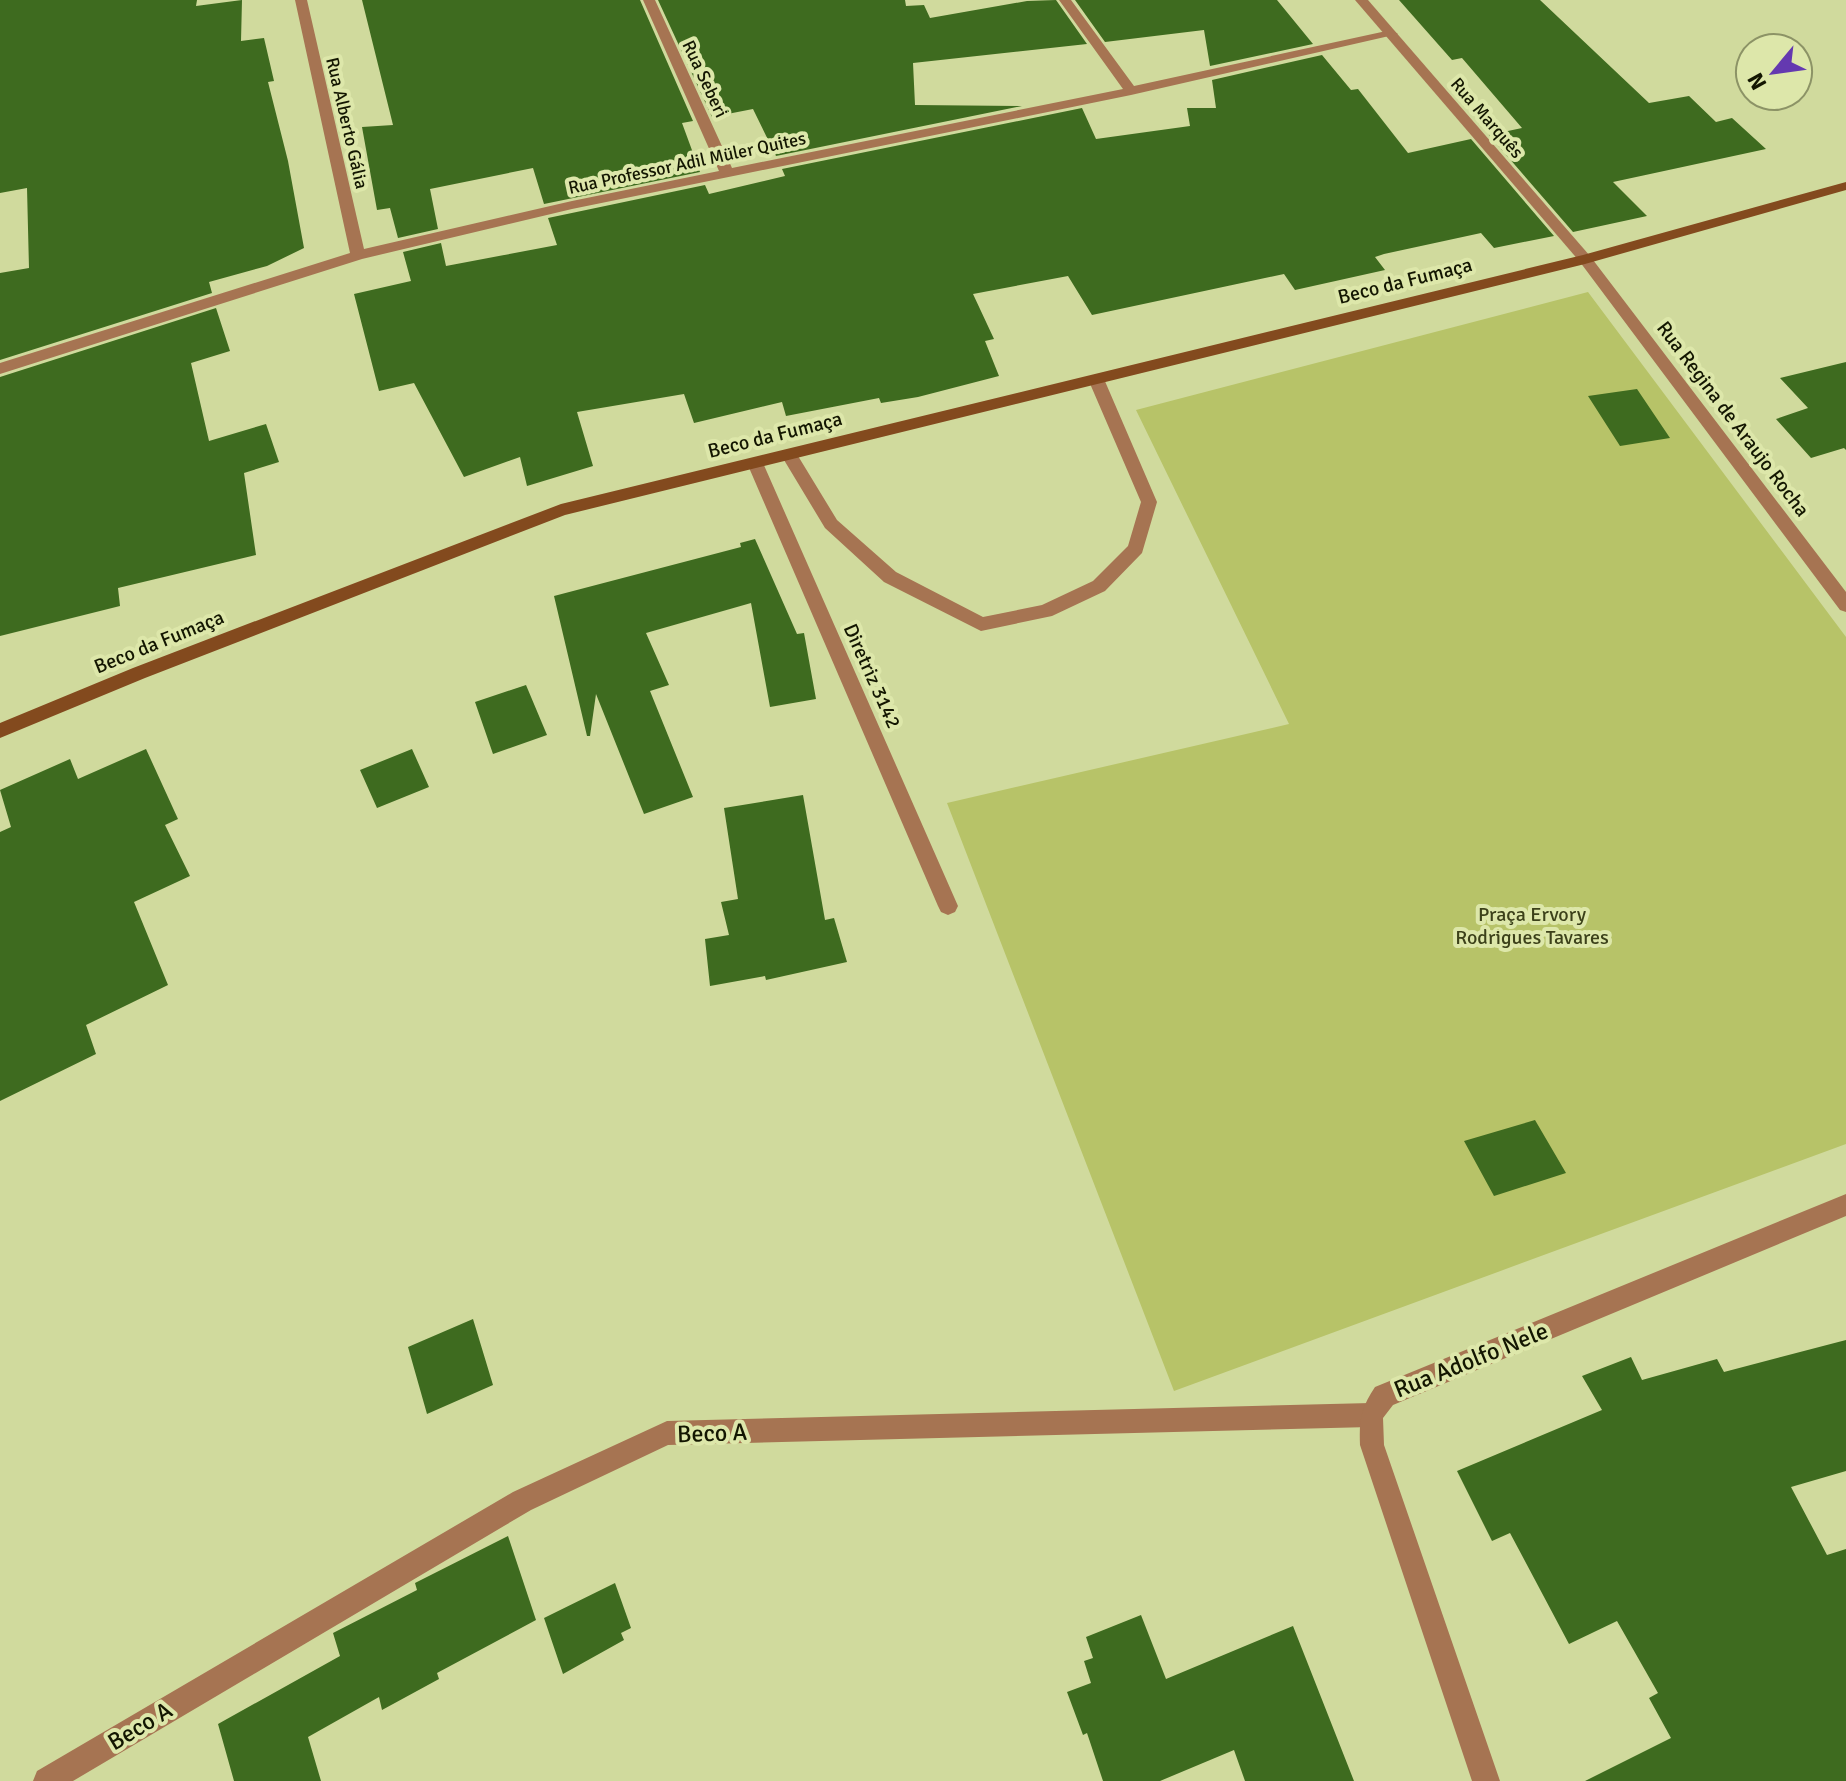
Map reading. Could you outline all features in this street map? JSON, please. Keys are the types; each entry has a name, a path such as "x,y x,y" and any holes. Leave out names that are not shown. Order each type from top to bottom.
{"main road":[{"name":"Beco da Fumaça","path":"0,731 139,673 561,510 1585,259 1846,186"}],"street":[{"name":"Rua Alberto Gália","path":"301,0 358,255"},
{"name":"Rua Seberi","path":"649,0 728,174"},
{"path":"1065,0 1131,91"},
{"name":"Rua Marquês","path":"1361,0 1585,259"},
{"name":"Rua Professor Adil Müler Quites","path":"0,369 358,255 572,205 1131,91 1391,34"},
{"name":"Rua Regina de Araujo Rocha","path":"1585,259 1846,605"},
{"path":"789,455 831,524 890,577 981,624 1046,611 1099,586 1136,549 1149,502 1096,379"},
{"name":"Diretriz 3142","path":"755,463 948,906"},
{"name":"Rua Adolfo Nele","path":"1371,1415 1384,1396 1846,1205"},
{"path":"1371,1415 1372,1445 1486,1781"},
{"name":"Beco A","path":"47,1781 522,1501 667,1433 1371,1415"}],"green space":[{"name":"Praça Ervory Rodrigues Tavares","path":"1588,292 1846,637 1846,1144 1174,1391 947,803 1289,724 1136,410"}],"building":[{"path":"0,0 197,0 196,6 242,0 241,41 264,38 274,81 268,82 288,161 304,248 267,266 209,282 212,293 0,360 0,273 29,268 27,188 0,193"},
{"path":"362,0 640,0 693,121 682,123 700,172 544,204 533,168 430,189 438,229 398,238 390,208 377,210 362,127 393,125"},
{"path":"658,0 905,0 906,6 924,5 930,18 1027,1 1056,0 1087,44 913,63 915,105 1022,106 776,156 753,109 712,117"},
{"path":"1075,0 1277,0 1313,44 1210,66 1204,30 1105,42"},
{"path":"1399,0 1540,0 1649,103 1689,96 1716,122 1732,118 1766,149 1613,182 1647,216 1573,232 1489,135 1522,128 1462,58 1452,60"},
{"path":"1322,55 1351,90 1358,89 1408,153 1471,139 1554,236 1494,248 1481,233 1384,254 1375,257 1385,270 1295,290 1284,274 1092,315 1068,276 973,294 994,339 985,341 999,376 918,397 881,403 879,398 786,416 782,402 694,423 684,394 577,412 593,466 527,486 520,457 464,477 414,383 379,391 354,294 411,281 403,252 441,243 446,266 557,245 548,218 705,185 709,194 785,176 782,169 1082,108 1096,139 1190,126 1187,108 1216,108 1212,80"},
{"path":"216,308 230,351 191,363 209,441 266,424 279,462 244,473 256,555 118,588 120,606 0,636 0,377"},
{"path":"1846,362 1846,450 1811,458 1776,419 1808,408 1780,378"},
{"path":"1637,389 1670,438 1620,446 1588,396"},
{"path":"755,539 797,634 804,633 816,699 770,707 751,603 646,633 669,685 650,691 693,797 644,814 596,694 590,736 587,736 554,596 741,547 740,543"},
{"path":"526,685 547,735 493,754 475,702"},
{"path":"146,749 178,819 165,825 190,876 134,902 168,985 86,1025 96,1054 0,1101 0,832 11,827 0,790 70,759 78,779"},
{"path":"412,749 429,787 377,808 360,770"},
{"path":"803,795 825,920 834,918 847,962 766,980 765,976 710,986 705,939 729,935 721,902 738,899 724,808"},
{"path":"1535,1120 1566,1173 1494,1196 1464,1141"},
{"path":"473,1319 493,1385 427,1414 408,1347"},
{"path":"1846,1340 1846,1471 1791,1487 1827,1555 1846,1549 1846,1781 1585,1781 1671,1738 1649,1698 1658,1693 1617,1621 1569,1644 1510,1533 1492,1541 1457,1471 1602,1410 1582,1376 1631,1357 1642,1380 1717,1359 1724,1372"},
{"path":"508,1536 536,1620 437,1673 439,1679 382,1710 379,1697 308,1737 321,1781 234,1781 218,1724 340,1656 333,1633 417,1590 415,1583"},
{"path":"615,1583 631,1628 621,1633 624,1640 563,1674 544,1618"},
{"path":"1141,1615 1166,1679 1293,1626 1354,1781 1245,1781 1234,1750 1160,1781 1103,1781 1087,1733 1083,1735 1067,1692 1091,1683 1084,1661 1093,1658 1086,1637"}]}
